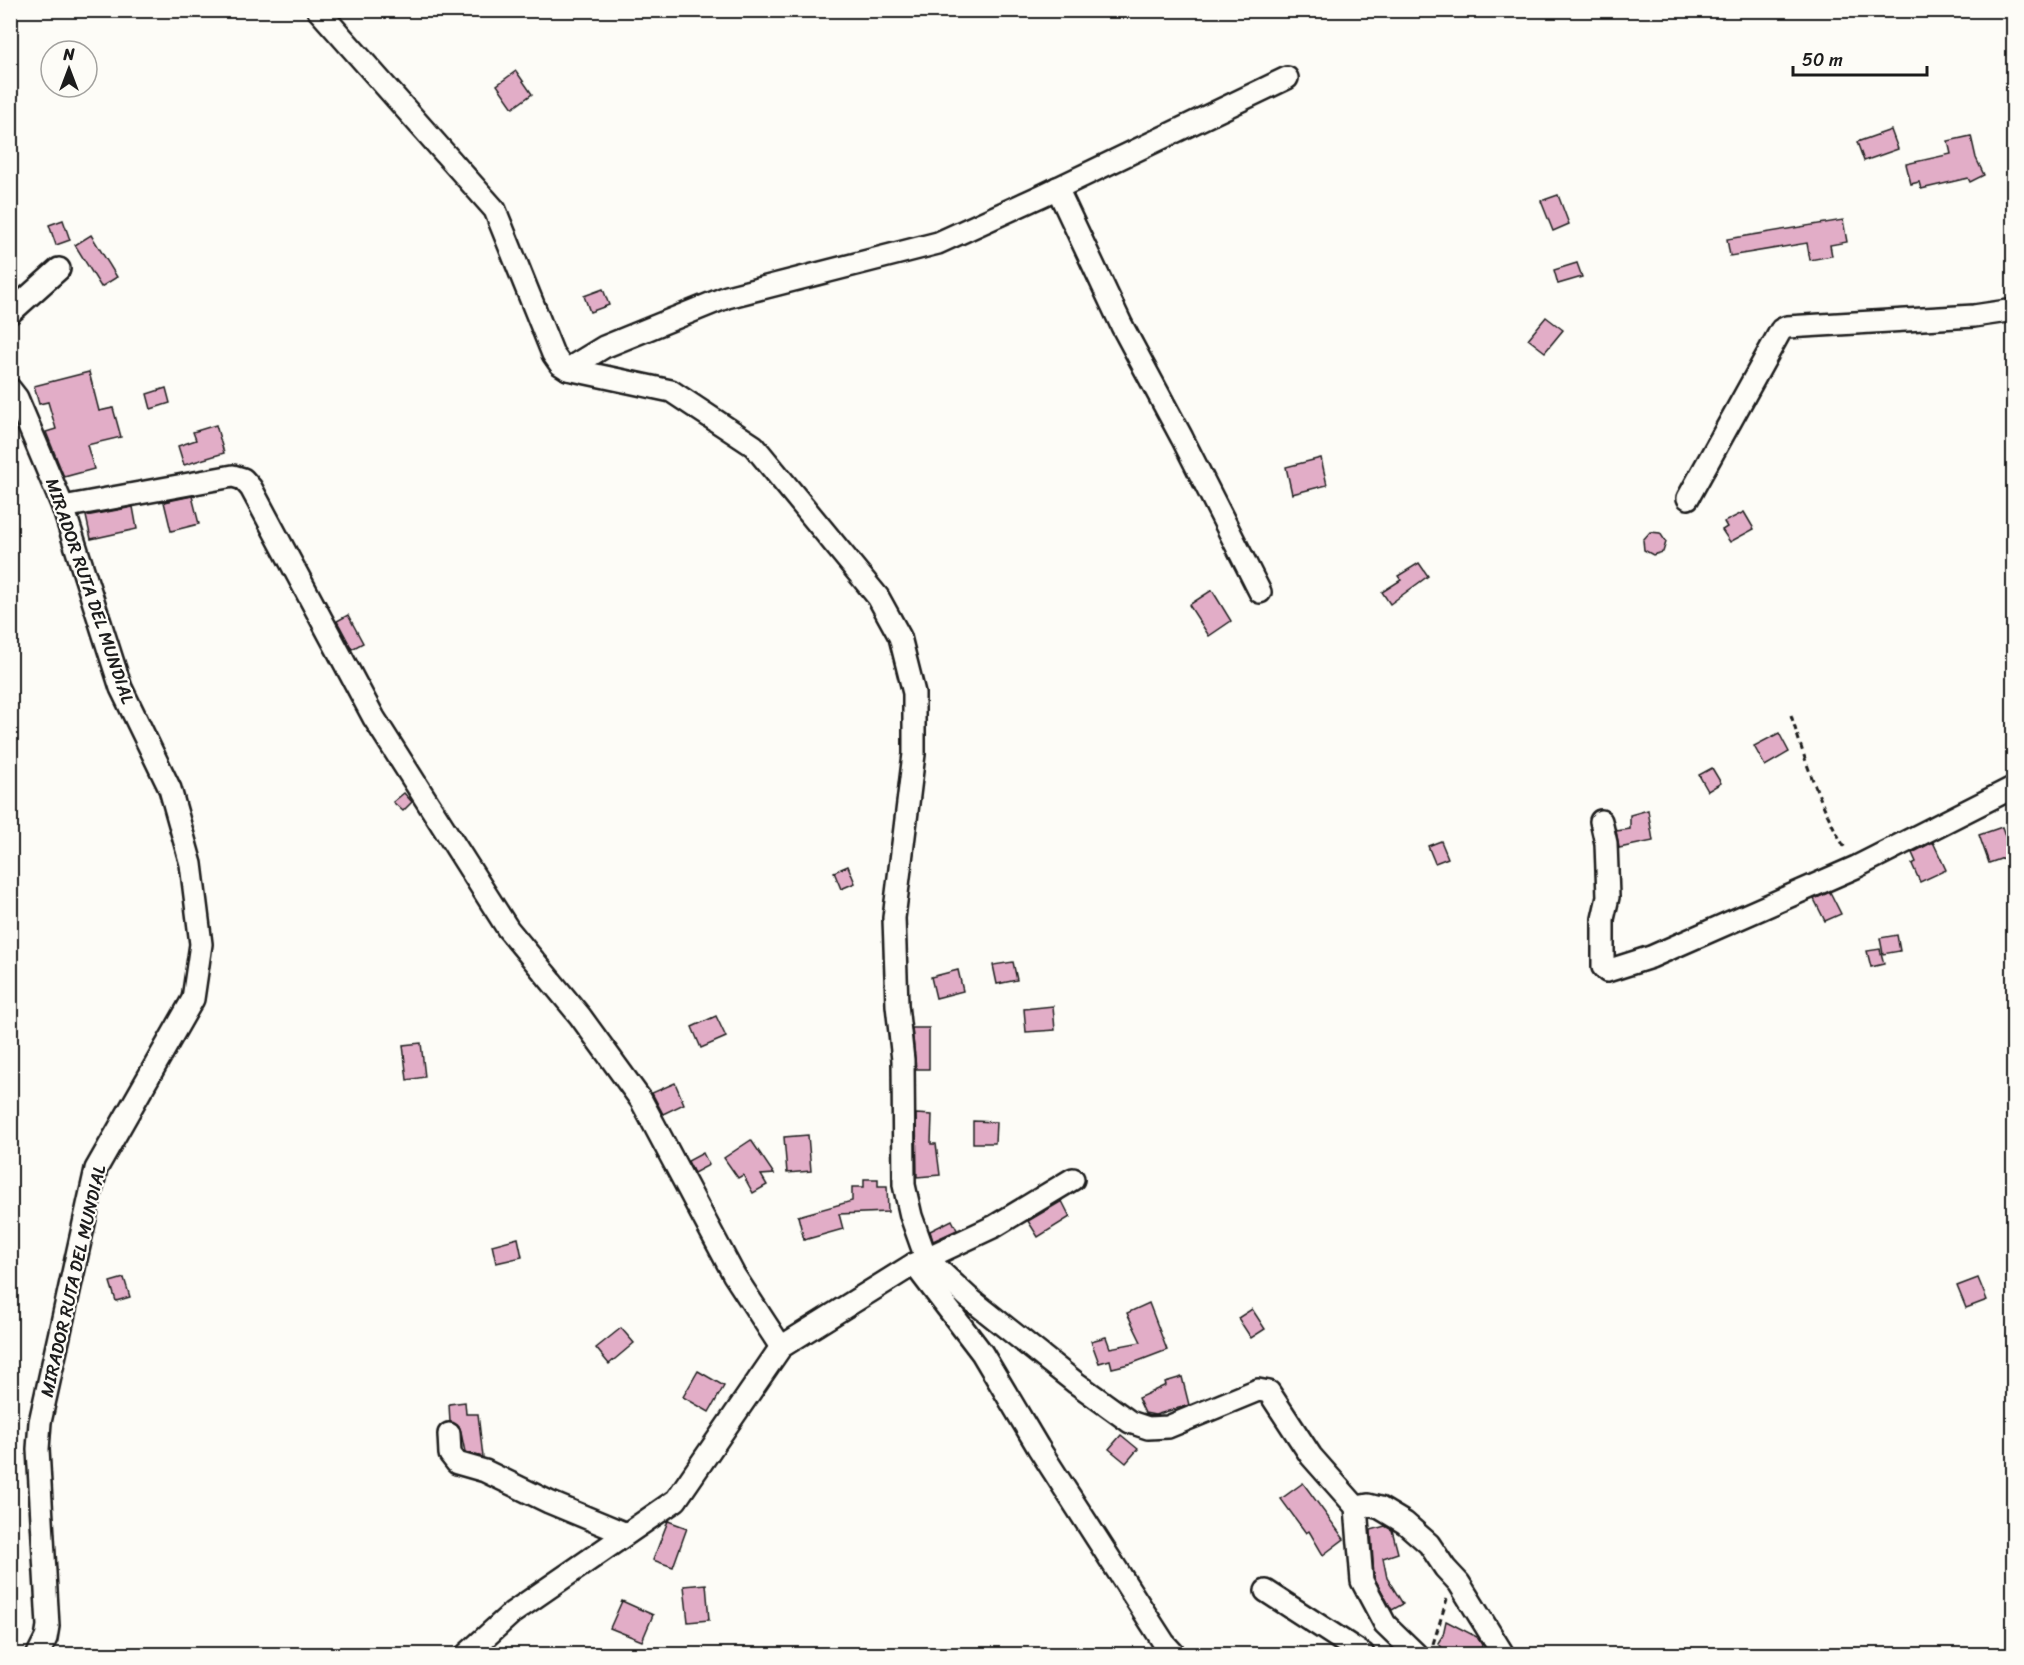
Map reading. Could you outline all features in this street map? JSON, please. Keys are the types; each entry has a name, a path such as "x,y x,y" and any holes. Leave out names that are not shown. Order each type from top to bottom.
{"street":[{"path":"318,10 495,210 553,354 560,364 568,369 671,391 754,446 878,597 900,636 914,693 914,754 894,918 897,1005 903,1060 904,1185 920,1261 982,1353 1038,1447 1164,1643 1174,1654"},
{"path":"568,369 604,347 727,297 938,243 1287,78"},
{"path":"1057,188 1122,326 1260,592"},
{"path":"10,313 59,269"},
{"path":"1688,498 1781,330 1787,327 1974,316 2013,310"},
{"name":"MIRADOR RUTA DEL MUNDIAL","path":"10,389 17,398 63,507 121,688 170,789 191,864 201,944 193,999 96,1169 40,1422 38,1449 48,1626 46,1638 38,1654"},
{"path":"63,507 233,476 243,479 250,488 374,718 508,929 580,1016 641,1100 734,1275 781,1347"},
{"path":"1601,821 1606,855 1608,897 1604,919 1604,968 1607,971 1650,957 1856,867 2013,787"},
{"path":"467,1654 512,1613 676,1500 781,1347 920,1261 995,1226 1073,1179"},
{"path":"920,1261 1076,1383 1130,1422 1148,1428 1168,1427 1258,1390 1269,1392 1311,1456 1356,1508 1362,1581 1385,1624 1416,1654"},
{"path":"449,1434 450,1454 457,1463 485,1471 549,1502 626,1534"},
{"path":"1356,1508 1368,1505 1380,1508 1405,1522 1429,1544 1445,1568 1459,1583 1503,1654"},
{"path":"1266,1592 1363,1654"}],"path":[{"path":"1791,715 1803,755 1826,815 1856,867"},
{"path":"1430,1654 1446,1600 1459,1583"}],"building":[{"path":"516,71 532,94 513,108 497,85"},
{"path":"1891,130 1898,149 1864,161 1857,142"},
{"path":"1971,136 1976,158 1984,175 1970,182 1968,178 1921,189 1919,182 1911,184 1906,164 1951,154 1948,141"},
{"path":"1558,195 1569,224 1553,231 1541,201"},
{"path":"63,220 70,240 56,245 49,225"},
{"path":"1843,220 1847,242 1830,245 1832,256 1810,260 1807,243 1730,256 1727,239"},
{"path":"91,235 117,277 101,287 75,245"},
{"path":"1577,263 1582,277 1558,284 1554,270"},
{"path":"603,289 609,305 590,312 584,296"},
{"path":"1546,317 1563,330 1545,352 1528,339"},
{"path":"89,372 99,411 113,408 121,437 87,445 94,469 64,477 46,432 56,429 48,402 39,404 34,386"},
{"path":"166,388 170,403 151,409 147,394"},
{"path":"216,425 224,453 184,465 178,446 196,440 193,432"},
{"path":"1321,458 1327,485 1292,494 1286,467"},
{"path":"192,496 199,524 171,531 164,502"},
{"path":"133,507 137,529 91,539 86,516"},
{"path":"1744,512 1754,529 1730,542 1722,530 1727,527 1724,522"},
{"path":"1650,532 1660,533 1666,542 1663,552 1653,555 1644,550 1643,540"},
{"path":"1419,563 1428,576 1390,604 1382,592 1401,580 1398,576"},
{"path":"1212,590 1231,621 1209,636 1189,605"},
{"path":"348,615 363,643 352,649 337,621"},
{"path":"1779,733 1789,752 1765,766 1754,746"},
{"path":"1712,768 1721,783 1708,791 1699,775"},
{"path":"404,793 412,802 403,811 393,802"},
{"path":"1648,810 1653,841 1619,848 1616,831 1630,829 1630,815"},
{"path":"2002,827 2012,855 1989,863 1979,835"},
{"path":"1441,841 1448,858 1435,863 1428,846"},
{"path":"1933,842 1946,870 1920,882 1912,864 1916,862 1912,853"},
{"path":"848,866 855,883 841,889 834,872"},
{"path":"1830,892 1841,914 1825,921 1814,899"},
{"path":"1897,935 1900,951 1883,954 1880,938"},
{"path":"1880,949 1884,964 1871,967 1867,951"},
{"path":"1013,962 1017,980 997,984 993,965"},
{"path":"958,970 963,991 936,998 931,977"},
{"path":"1053,1006 1055,1030 1026,1032 1024,1009"},
{"path":"716,1016 726,1037 701,1048 692,1027"},
{"path":"912,1028 929,1028 929,1069 916,1069"},
{"path":"421,1043 425,1077 407,1080 403,1045"},
{"path":"675,1083 684,1104 663,1114 652,1093"},
{"path":"916,1114 932,1115 931,1144 936,1144 940,1175 917,1177"},
{"path":"973,1121 996,1122 995,1143 973,1143"},
{"path":"808,1135 811,1171 787,1173 784,1137"},
{"path":"751,1140 774,1174 761,1175 767,1185 753,1193 743,1175 738,1178 724,1158"},
{"path":"703,1153 709,1165 694,1173 688,1161"},
{"path":"864,1179 878,1179 878,1186 887,1186 888,1212 839,1214 843,1229 804,1240 798,1216 852,1201 852,1187 864,1187"},
{"path":"1062,1201 1070,1217 1038,1237 1028,1221"},
{"path":"952,1220 957,1230 933,1241 930,1231"},
{"path":"518,1238 522,1257 496,1263 492,1245"},
{"path":"124,1278 130,1297 116,1301 110,1282"},
{"path":"1978,1278 1987,1300 1966,1308 1957,1286"},
{"path":"1149,1303 1167,1350 1112,1368 1110,1360 1099,1363 1091,1341 1106,1337 1110,1348 1141,1342 1127,1313"},
{"path":"1252,1309 1265,1329 1251,1338 1238,1318"},
{"path":"621,1328 634,1343 609,1364 596,1348"},
{"path":"698,1371 724,1386 709,1412 683,1397"},
{"path":"1182,1377 1189,1405 1155,1415 1145,1413 1138,1398 1166,1385 1165,1382"},
{"path":"465,1402 466,1414 478,1414 483,1457 465,1452 460,1428 450,1422 449,1404"},
{"path":"1121,1435 1138,1449 1126,1463 1109,1449"},
{"path":"1303,1483 1344,1539 1323,1555 1309,1531 1306,1533 1281,1499"},
{"path":"668,1521 687,1528 673,1567 653,1560"},
{"path":"1385,1526 1392,1530 1398,1553 1383,1558 1387,1578 1403,1604 1392,1610 1374,1577 1371,1530"},
{"path":"706,1584 709,1620 688,1622 684,1586"},
{"path":"622,1601 653,1615 642,1641 610,1628"},
{"path":"1446,1621 1477,1637 1482,1645 1480,1654 1448,1654 1438,1643 1443,1635"}]}
